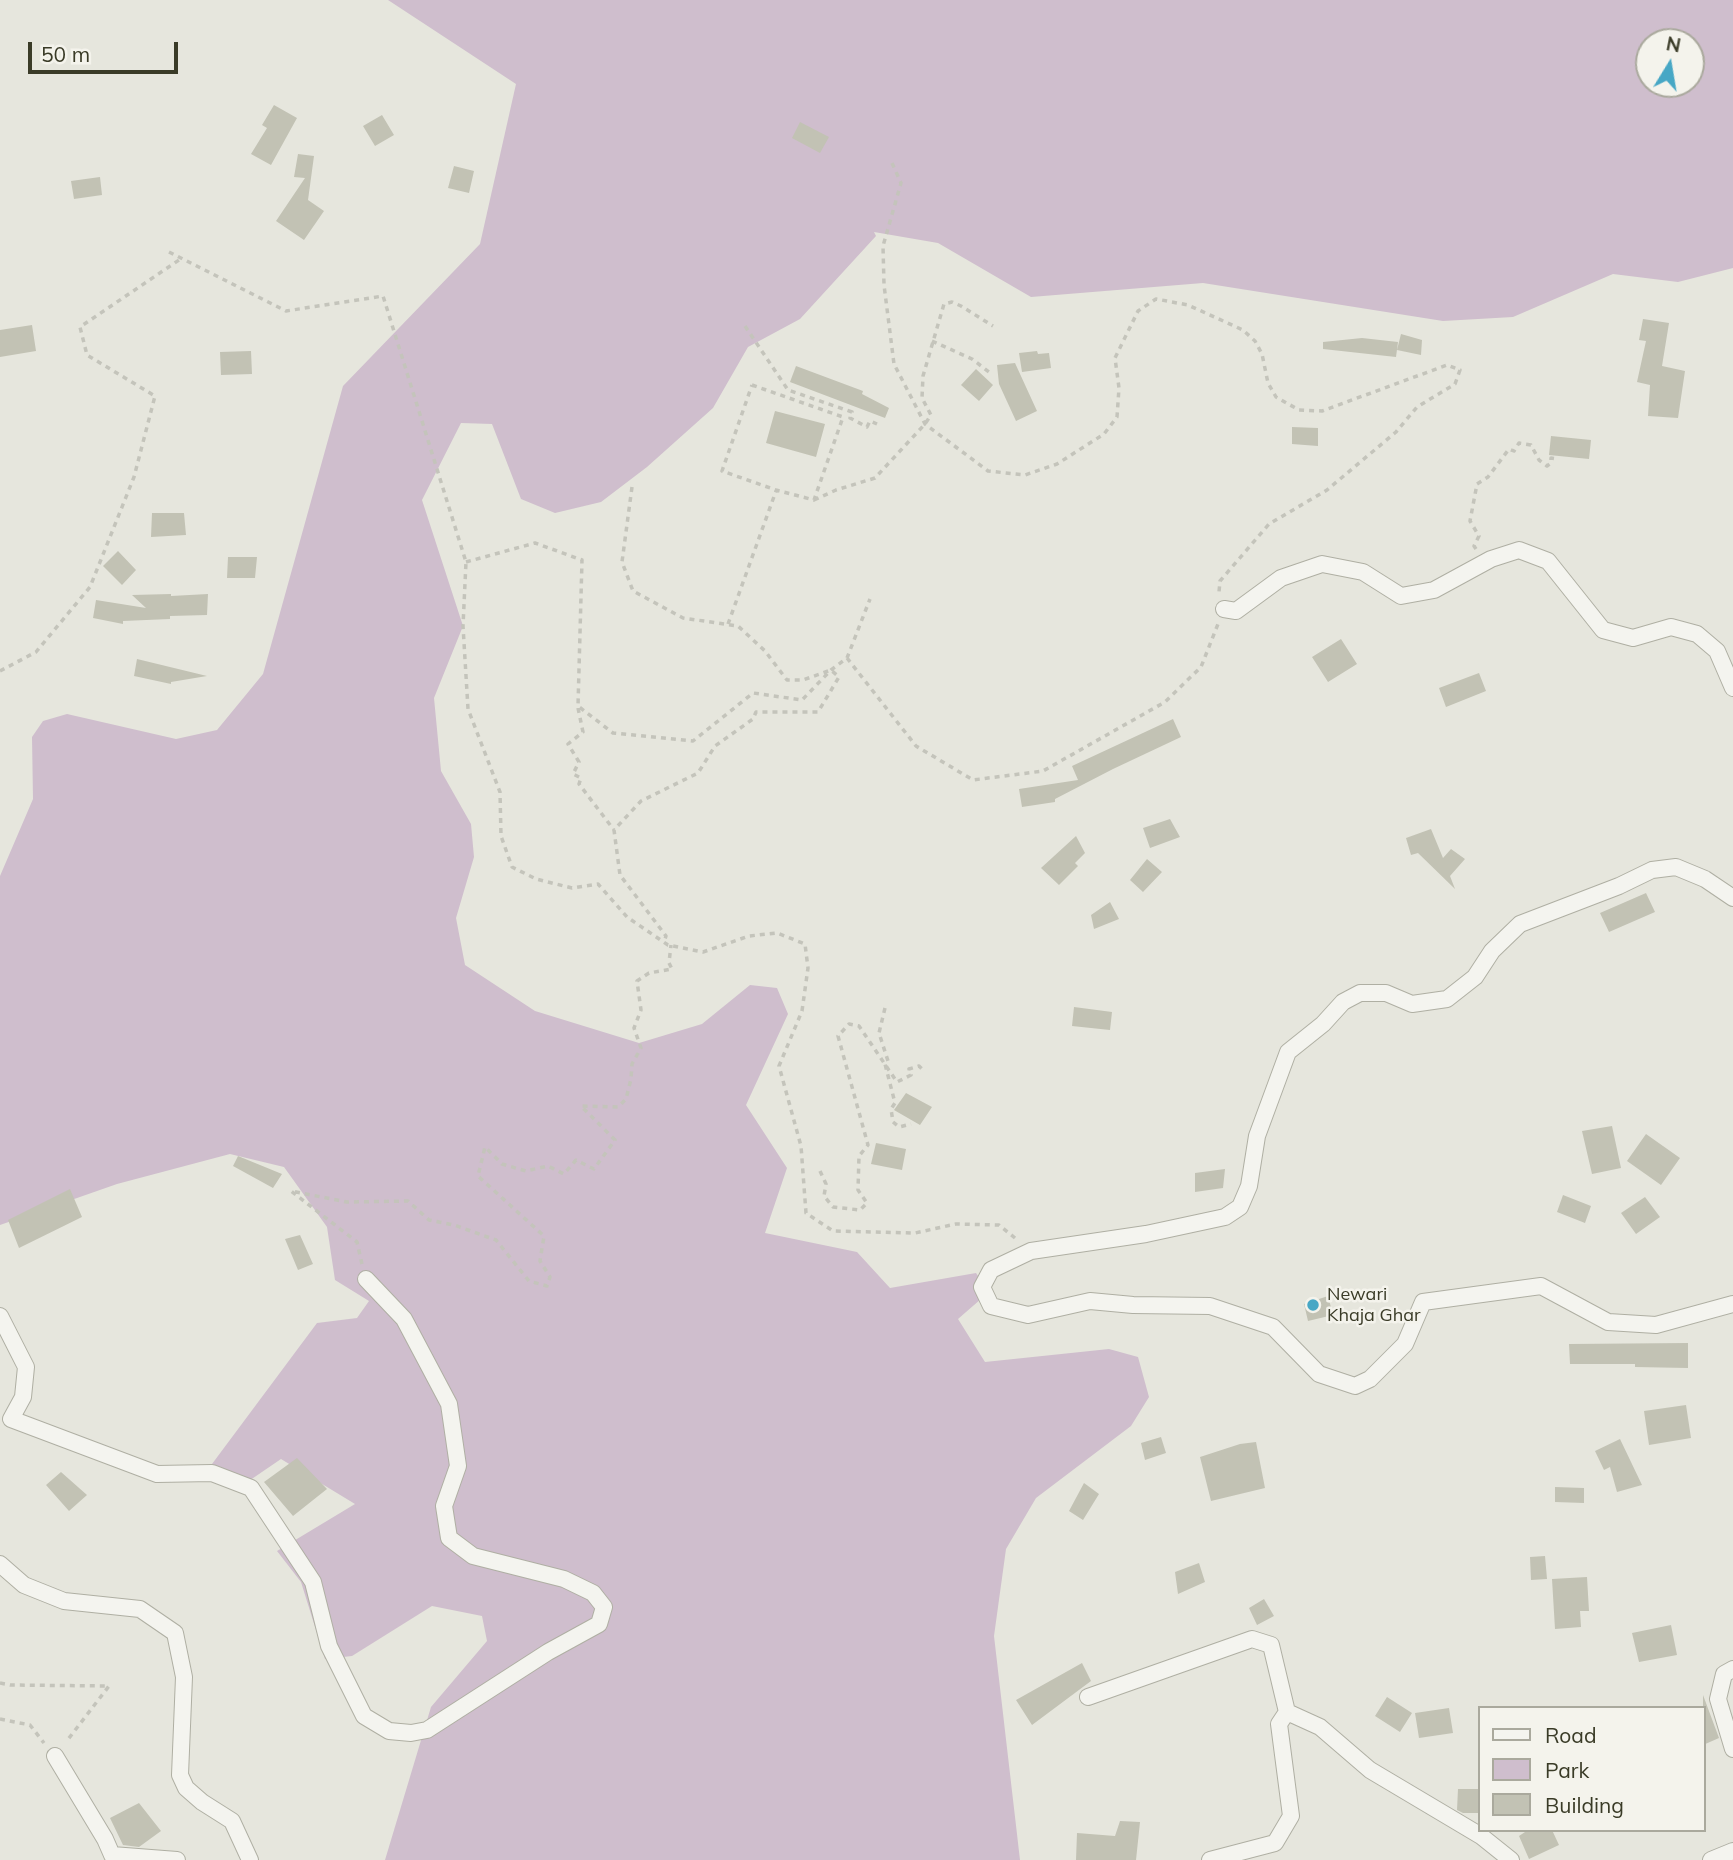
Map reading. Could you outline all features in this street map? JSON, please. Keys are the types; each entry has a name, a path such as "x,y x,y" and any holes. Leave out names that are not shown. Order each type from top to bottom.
{"street":[{"path":"1224,609 1236,611 1280,578 1322,564 1363,572 1401,596 1434,590 1483,564 1519,550 1548,561 1603,630 1633,638 1671,627 1698,634 1717,650 1733,688"},
{"path":"1733,898 1705,879 1676,867 1652,870 1619,886 1520,924 1492,951 1475,977 1447,999 1412,1004 1386,993 1360,993 1343,1002 1323,1024 1288,1052 1257,1136 1249,1186 1240,1207 1225,1217 1185,1226 1031,1251 991,1270 982,1287 991,1306 1028,1315 1090,1301 1133,1305 1210,1306 1273,1326 1319,1374 1355,1386 1370,1379 1405,1344 1423,1302 1541,1286 1608,1322 1656,1325 1733,1304"},
{"path":"0,1316 26,1367 23,1397 5,1421 157,1474 212,1473 251,1488 313,1582 330,1646 364,1716 389,1731 411,1733 427,1730 548,1652 599,1624 604,1607 593,1593 564,1579 473,1556 449,1538 444,1506 458,1466 449,1404 404,1319 366,1279"},
{"path":"0,1564 24,1585 64,1601 140,1609 175,1633 184,1676 180,1775 186,1788 232,1821 250,1860"},
{"path":"1088,1697 1252,1639 1271,1644 1287,1712 1279,1724 1291,1816 1275,1843 1210,1860"},
{"path":"1733,1669 1724,1674 1718,1699 1733,1749"},
{"path":"1287,1712 1320,1727 1370,1770 1481,1836 1511,1860"},
{"path":"55,1756 112,1854 177,1860"},
{"path":"1711,1860 1733,1851"}],"path":[{"path":"847,658 915,746 973,780 1043,771 1165,702 1201,667 1224,609 1218,599 1220,581 1269,524 1327,490 1396,432 1417,407 1455,384 1460,370 1447,365 1322,411 1299,410 1276,397 1268,383 1262,354 1255,341 1244,330 1188,305 1156,299 1138,311 1115,358 1119,388 1116,417 1104,434 1057,464 1025,475 988,471 925,424 894,364 884,285 883,246 901,183 892,163"},
{"path":"169,252 286,311 383,296 466,562 463,626 468,709 500,792 501,836 512,867 536,879 572,888 598,884 627,917 671,945 703,952 750,936 777,933 805,944 808,968 803,1011 779,1066 801,1146 806,1213 833,1231 915,1233 956,1224 999,1225 1031,1251"},
{"path":"0,671 36,652 90,587 134,477 155,396 86,355 80,327 182,258"},
{"path":"814,500 843,417 752,385 722,471 776,491 814,500 836,489 874,478 931,415 922,398 921,387 944,304 952,302 993,326"},
{"path":"746,326 788,390 852,412 850,418 867,427 870,421 877,424"},
{"path":"932,341 972,359 989,372"},
{"path":"1483,564 1474,546 1479,536 1470,521 1477,484 1488,477 1509,449 1514,451 1520,443 1531,445 1539,460 1546,466 1551,463 1551,458 1558,459"},
{"path":"632,487 622,562 633,591 683,618 738,626 765,651 787,680 803,680 831,670"},
{"path":"728,624 776,491"},
{"path":"466,562 535,543 582,560 578,706 583,732 568,744 579,762 573,774 581,778 579,784 614,830 620,875 666,936 664,942"},
{"path":"578,706 613,733 693,741 753,693 802,700 831,670 847,658 870,599"},
{"path":"614,830 641,801 698,773 715,746 753,719 756,712 818,712 839,677 831,670"},
{"path":"366,1279 357,1242 291,1191 347,1202 408,1201 429,1220 454,1225 496,1240 529,1281 547,1286 550,1277 540,1261 544,1236 478,1176 485,1147 502,1164 526,1171 548,1166 564,1174 576,1160 594,1169 615,1140 581,1106 618,1107 626,1099 632,1064 641,1048 634,1028 641,1010 637,981 649,973 672,969 669,963 671,945"},
{"path":"885,1008 879,1033 888,1061 885,1064 895,1103 891,1110 893,1122 899,1127 911,1124"},
{"path":"820,1171 826,1184 824,1196 833,1207 860,1210 867,1203 858,1189 859,1156 868,1145 838,1037 849,1024 859,1026 897,1082 911,1075 909,1069 919,1066 925,1072"},
{"path":"0,1683 109,1686 55,1756 30,1725 0,1719"}],"green space":[{"path":"388,0 1733,0 1733,268 1678,282 1613,274 1513,317 1443,321 1203,283 1031,297 938,243 874,232 876,236 800,319 748,347 713,408 647,467 601,502 555,513 521,499 492,424 461,423 422,500 463,626 434,698 441,771 471,824 474,857 456,918 465,965 535,1011 639,1043 702,1024 750,985 777,988 788,1014 746,1105 787,1168 765,1233 857,1252 890,1288 976,1273 989,1292 958,1319 985,1362 1109,1349 1138,1357 1149,1397 1131,1426 1036,1498 1006,1549 994,1636 1020,1860 385,1860 431,1707 487,1641 482,1616 432,1606 352,1656 325,1659 301,1582 277,1551 355,1504 281,1459 240,1487 221,1484 212,1464 317,1323 357,1318 369,1301 335,1280 327,1227 284,1167 230,1154 117,1184 0,1225 0,876 33,799 32,737 43,721 67,714 176,739 217,730 263,674 343,386 480,244 516,84"}],"building":[{"path":"274,105 297,118 271,165 251,154 267,128 262,125"},
{"path":"382,115 394,135 375,146 363,126"},
{"path":"800,122 829,137 820,153 792,138"},
{"path":"298,154 314,156 308,200 324,211 304,240 276,221 305,178 294,177"},
{"path":"454,166 474,171 469,193 448,188"},
{"path":"100,177 102,195 74,199 71,181"},
{"path":"1643,319 1669,323 1662,366 1685,371 1678,418 1648,416 1650,385 1637,382 1646,341 1639,340"},
{"path":"32,325 36,351 0,357 0,330"},
{"path":"1401,334 1422,340 1421,355 1397,350"},
{"path":"1362,338 1398,342 1396,357 1323,349 1323,342"},
{"path":"251,351 252,374 221,375 220,352"},
{"path":"1037,351 1038,354 1049,353 1051,368 1022,372 1019,353"},
{"path":"1015,363 1037,411 1016,421 999,384 997,365"},
{"path":"796,366 863,391 862,394 889,408 885,418 790,382"},
{"path":"976,369 993,385 979,401 961,385"},
{"path":"775,411 825,424 816,457 766,443"},
{"path":"1292,427 1318,428 1318,446 1292,444"},
{"path":"1551,436 1591,440 1589,459 1549,455"},
{"path":"152,513 184,513 186,535 151,537"},
{"path":"118,551 136,570 122,585 103,566"},
{"path":"228,557 257,557 255,578 227,578"},
{"path":"208,594 207,615 123,621 123,624 93,618 96,600 146,608 132,595"},
{"path":"1341,639 1357,664 1328,682 1312,657"},
{"path":"137,659 207,676 171,684 134,676"},
{"path":"1479,673 1486,691 1446,707 1439,688"},
{"path":"1173,719 1181,737 1113,769 1055,799 1055,802 1022,807 1019,789 1078,780 1072,766"},
{"path":"1170,819 1180,837 1150,848 1143,828"},
{"path":"1431,829 1443,858 1451,849 1465,859 1450,876 1455,889 1418,853 1411,855 1406,838"},
{"path":"1076,836 1085,853 1075,863 1078,866 1059,885 1041,868"},
{"path":"1147,859 1162,872 1143,892 1130,880"},
{"path":"1646,893 1655,912 1609,932 1600,913"},
{"path":"1110,902 1119,919 1094,929 1091,915"},
{"path":"1074,1007 1112,1012 1110,1030 1072,1026"},
{"path":"906,1093 932,1107 920,1125 894,1110"},
{"path":"1612,1126 1621,1168 1592,1174 1582,1131"},
{"path":"1646,1134 1680,1158 1661,1185 1627,1161"},
{"path":"876,1143 906,1149 902,1170 871,1164"},
{"path":"238,1156 282,1174 273,1188 233,1166"},
{"path":"1225,1169 1223,1188 1195,1192 1195,1173"},
{"path":"70,1189 82,1217 19,1248 8,1220"},
{"path":"1563,1195 1591,1206 1585,1223 1557,1212"},
{"path":"1645,1197 1660,1217 1636,1234 1621,1213"},
{"path":"300,1235 313,1264 298,1270 285,1239"},
{"path":"1328,1296 1333,1315 1308,1321 1304,1304"},
{"path":"1688,1343 1688,1368 1635,1367 1635,1364 1570,1364 1569,1344"},
{"path":"1686,1405 1691,1438 1649,1445 1644,1411"},
{"path":"1161,1437 1166,1453 1145,1460 1141,1443"},
{"path":"1620,1439 1642,1485 1617,1492 1610,1467 1604,1470 1595,1451"},
{"path":"1256,1442 1265,1488 1211,1501 1200,1457 1240,1444"},
{"path":"297,1458 327,1489 293,1516 264,1482"},
{"path":"61,1472 87,1495 69,1511 46,1485"},
{"path":"1084,1483 1099,1494 1083,1520 1069,1511"},
{"path":"1555,1487 1584,1488 1584,1503 1555,1502"},
{"path":"1545,1556 1547,1579 1531,1580 1530,1557"},
{"path":"1199,1563 1205,1582 1178,1594 1175,1572"},
{"path":"1587,1577 1589,1611 1580,1611 1581,1627 1555,1629 1552,1579"},
{"path":"1264,1599 1274,1616 1257,1625 1249,1608"},
{"path":"1671,1625 1677,1655 1639,1662 1632,1633"},
{"path":"1082,1663 1091,1681 1032,1725 1016,1700"},
{"path":"1703,1695 1719,1738 1705,1744 1705,1706"},
{"path":"1387,1697 1412,1713 1400,1732 1375,1716"},
{"path":"1449,1708 1453,1733 1419,1738 1415,1713"},
{"path":"1458,1789 1478,1789 1478,1813 1463,1813 1457,1810"},
{"path":"139,1803 161,1831 139,1847 123,1845 110,1818"},
{"path":"1120,1821 1140,1822 1136,1860 1076,1860 1077,1833 1115,1836"},
{"path":"1525,1832 1553,1832 1559,1845 1529,1859 1519,1836"}],"place":[{"name":"Newari Khaja Ghar","path":"1313,1305"}]}
